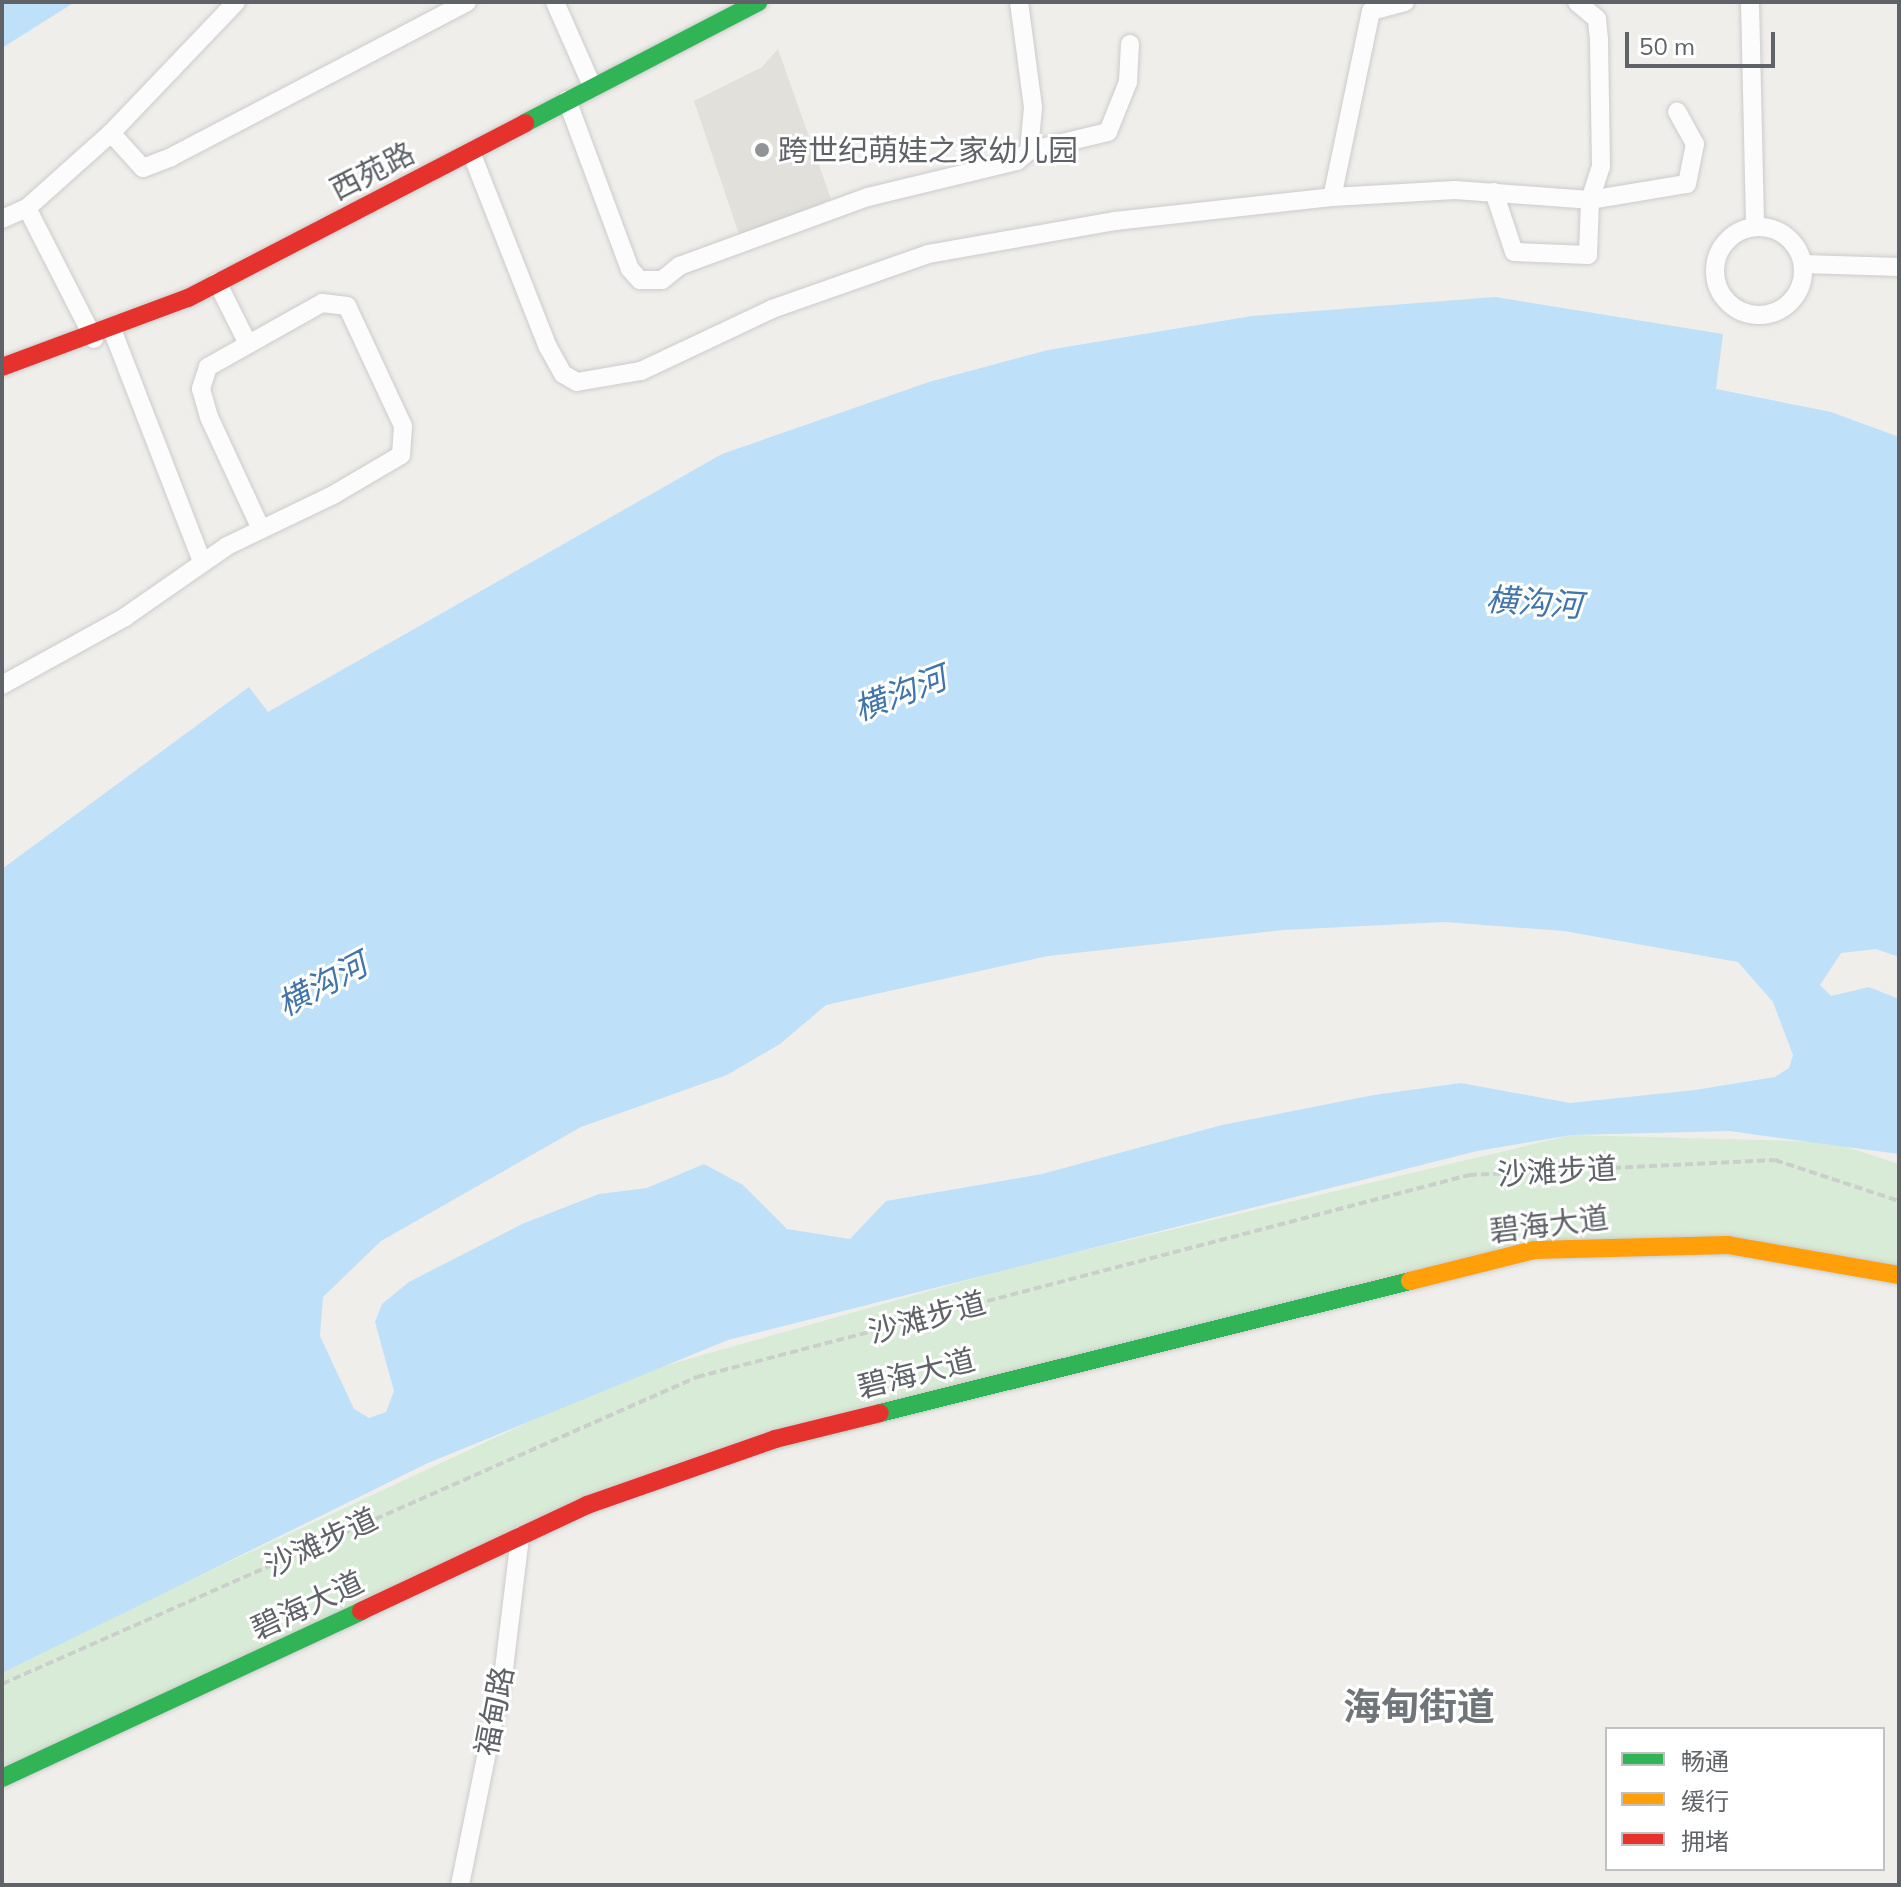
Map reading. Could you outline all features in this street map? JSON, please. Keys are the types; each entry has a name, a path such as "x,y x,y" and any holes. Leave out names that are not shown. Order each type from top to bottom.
{"main road":[{"name":"西苑路","path":"2,367 113,332 217,282 758,2"},
{"name":"碧海大道","path":"2,1791 519,1542 612,1494 775,1439 1511,1254 1578,1245 1728,1245 1899,1275"},
{"name":"碧海大道","path":"2,1778 519,1542 659,1488 777,1449 1505,1266 1580,1256 1728,1256 1899,1286"}],"street":[{"path":"2,219 27,208 111,133 236,2"},
{"path":"111,133 143,168 171,157 467,2"},
{"path":"555,2 593,88"},
{"path":"1019,2 1033,107 1029,151"},
{"path":"1332,197 1371,11 1405,2"},
{"path":"1494,192 1514,252 1588,255 1590,200 1601,167 1599,39 1597,19 1577,2"},
{"path":"1750,2 1755,227"},
{"path":"567,100 640,280 662,280 679,266 895,188 1001,169 1029,151 1108,132 1128,82 1130,44"},
{"path":"471,152 548,347 577,382 641,371 772,309 928,254 1115,221 1332,197 1494,192 1590,200 1687,184 1695,144 1677,112"},
{"path":"27,208 94,339"},
{"path":"1755,227 1791,239 1803,264 1798,293 1775,313 1731,307 1715,265 1727,240 1755,227"},
{"path":"1803,264 1899,267"},
{"path":"217,282 248,344"},
{"path":"2,685 125,617 202,562 401,455 403,426 347,306 322,303 208,367 201,389 261,529"},
{"path":"113,332 202,562"},
{"name":"福甸路","path":"460,1885 504,1669 519,1542"}],"path":[{"name":"沙滩步道","path":"2,1684 697,1377 1469,1175 1775,1160 1899,1201"}],"shaded area":[{"name":"跨世纪萌娃之家幼儿园","path":"778,49 831,199 741,240 694,101 762,67"}],"green space":[{"path":"1572,1135 1831,1142 1899,1164 1899,1279 1855,1264 1559,1247 612,1494 2,1770 2,1668 625,1377 1014,1267"}],"water":[{"path":"2,2 75,2 2,48"},
{"name":"横沟河","path":"1495,297 1723,334 1716,389 1831,412 1899,437 1899,957 1876,949 1841,953 1820,985 1831,996 1869,987 1899,999 1899,1154 1729,1131 1572,1135 1477,1151 728,1340 428,1463 2,1673 2,869 249,687 268,712 722,454 929,382 1048,350 1252,316","holes":["1445,922 1564,931 1738,962 1773,1002 1793,1055 1789,1068 1775,1077 1695,1090 1570,1103 1461,1083 1374,1095 1222,1125 1042,1174 886,1201 850,1239 787,1229 743,1185 704,1164 647,1188 599,1194 522,1224 409,1282 382,1304 375,1322 394,1391 386,1412 369,1418 354,1409 320,1336 323,1297 381,1241 581,1127 727,1075 780,1044 826,1005 1048,956 1283,930"]}],"traffic: fast":[{"path":"525,123 758,2"},
{"path":"880,1413 1410,1281"},
{"path":"2,1778 361,1611"}],"traffic: slow":[{"path":"1410,1281 1534,1250 1728,1245 1899,1275"}],"traffic: jam":[{"path":"2,367 188,298 525,123"},
{"path":"361,1611 587,1505 775,1439 880,1413"}],"place":[{"name":"跨世纪萌娃之家幼儿园","path":"762,150"}],"district":[{"name":"海甸街道","path":"1419,1707"}]}
